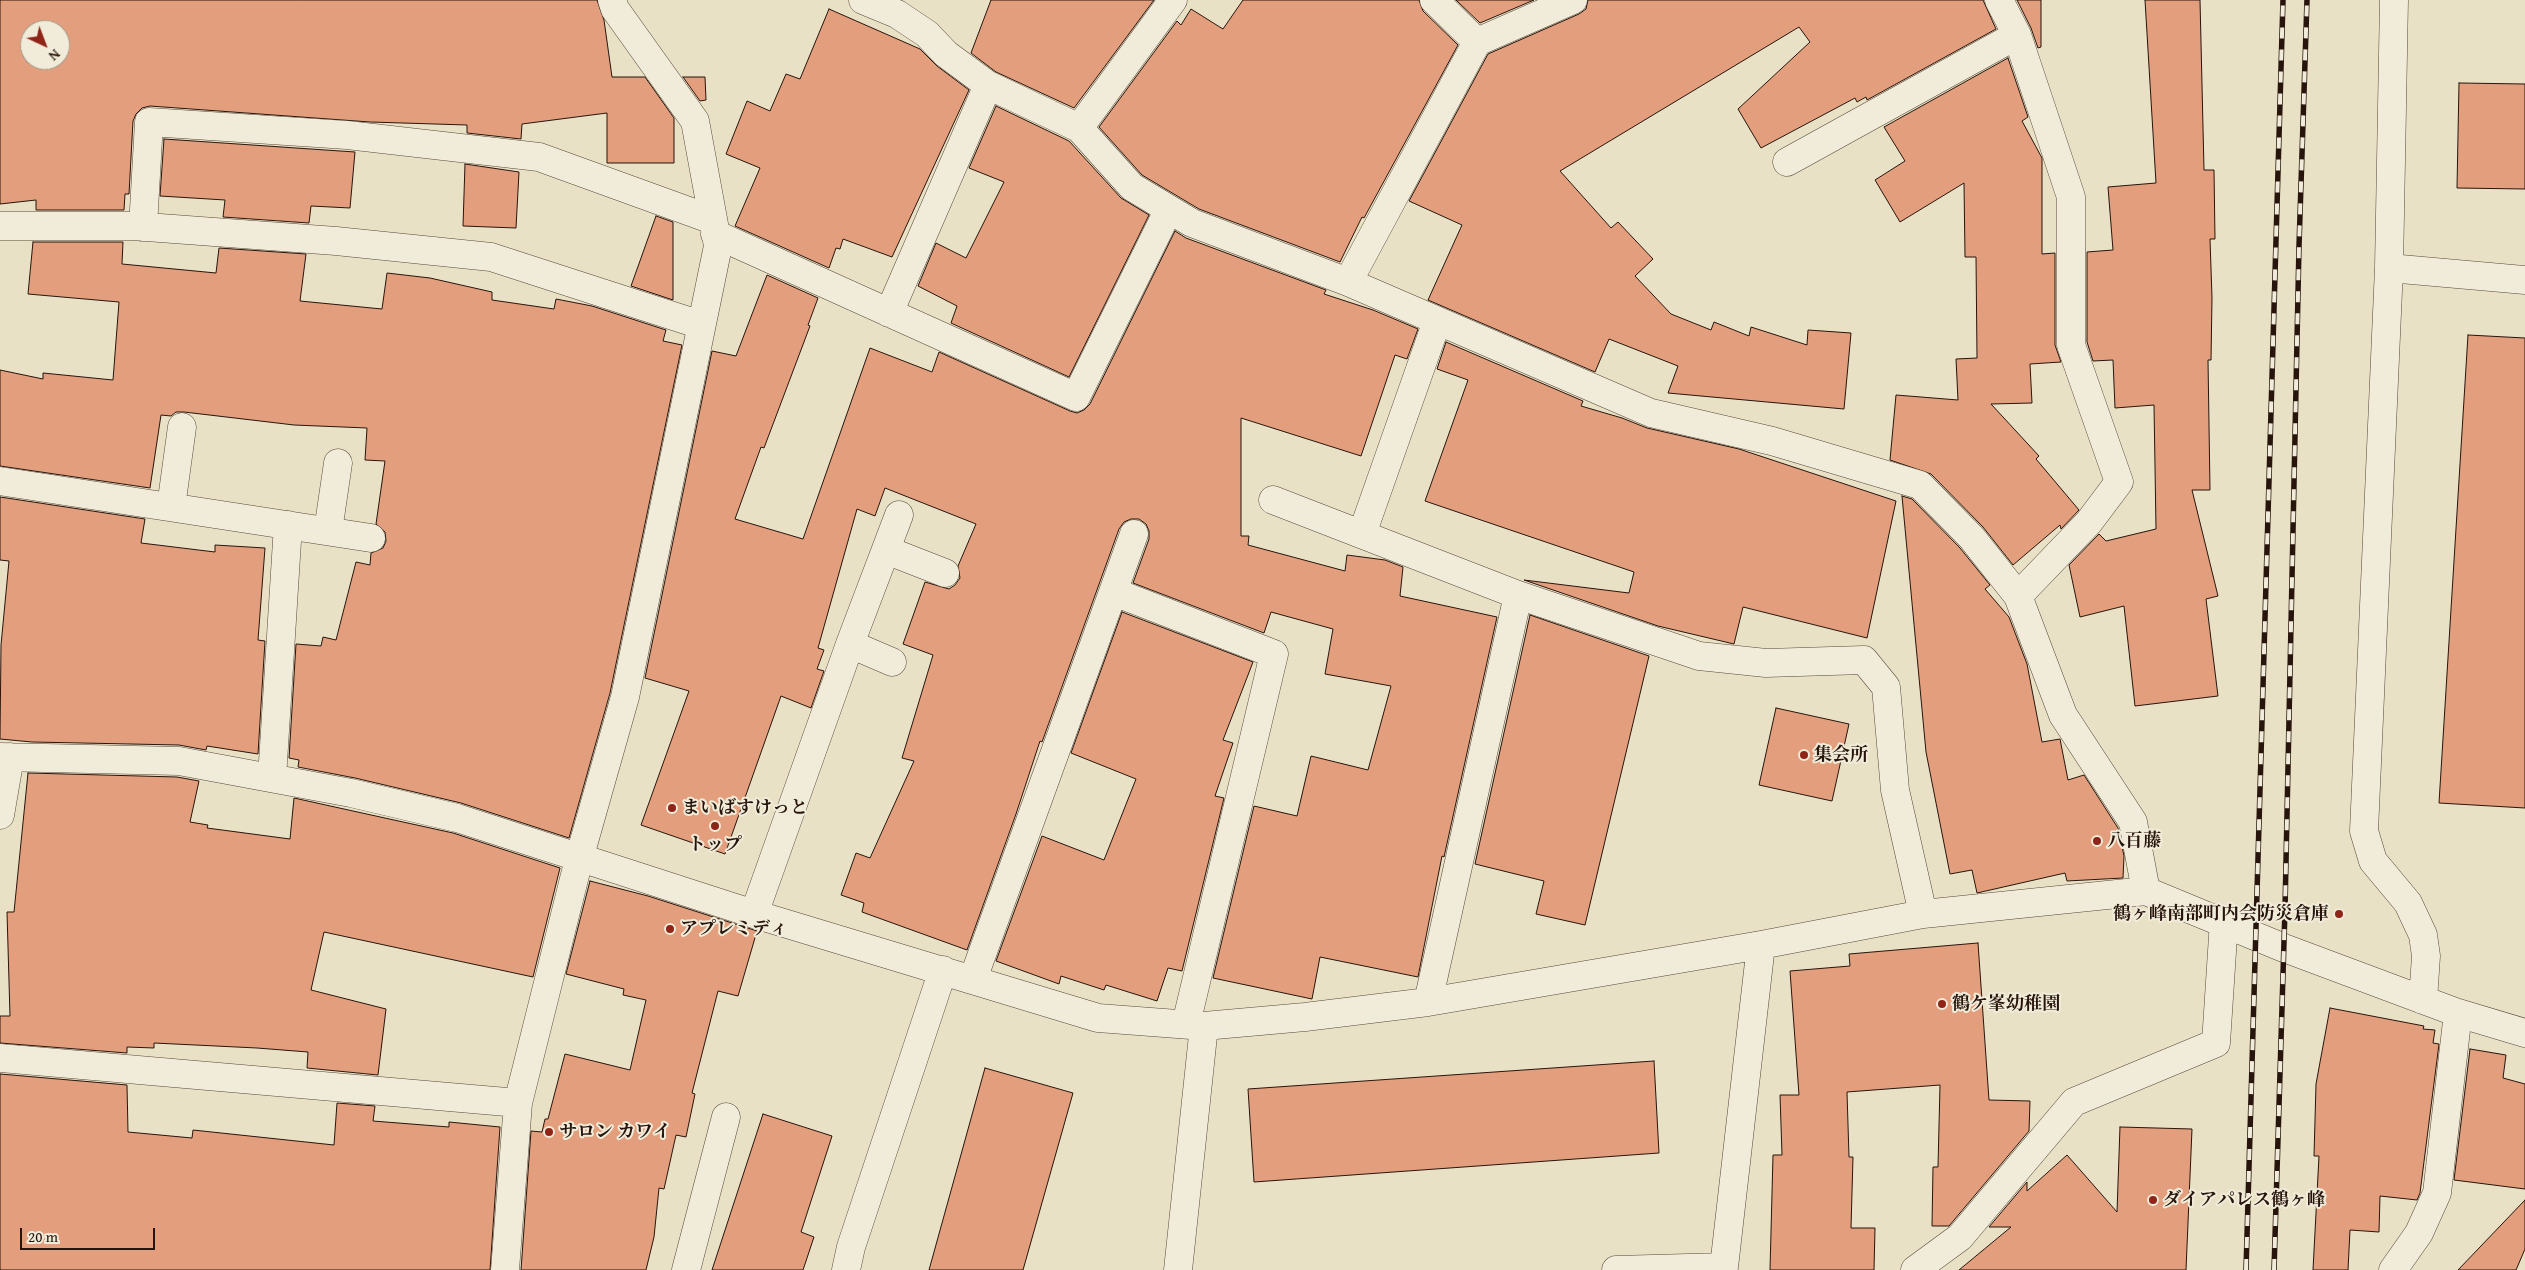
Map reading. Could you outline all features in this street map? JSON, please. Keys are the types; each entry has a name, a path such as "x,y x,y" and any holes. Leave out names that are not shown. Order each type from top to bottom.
{"street":[{"path":"864,0 897,14 927,34 946,54 988,85 1079,128 1132,187 1192,224 1348,282 1651,412 1772,442 1920,484 1972,538 2018,596 2063,715 2133,822 2146,891"},
{"path":"1079,128 1173,0"},
{"path":"1434,0 1477,42"},
{"path":"1348,282 1477,42 1573,0"},
{"path":"1999,0 2017,35 2071,198 2071,346 2119,482 2089,522 2018,596"},
{"path":"2394,0 2390,268 2364,831 2373,861 2408,904 2423,935 2426,956 2423,1000"},
{"path":"505,1270 518,1103 579,858 625,697 718,246 695,121 618,3"},
{"path":"1788,162 2017,35"},
{"path":"890,313 988,85"},
{"path":"143,226 149,122 347,135 539,157 714,227 890,313 1076,397 1169,209"},
{"path":"1,229 143,226 336,241 491,257 701,325"},
{"path":"2390,268 2525,280"},
{"path":"1362,534 1437,321"},
{"path":"171,507 182,427"},
{"path":"328,531 338,463"},
{"path":"0,481 371,538"},
{"path":"1274,500 1518,595 1699,656 1766,663 1864,660 1886,687 1895,790 1923,914"},
{"path":"754,914 850,644 899,515"},
{"path":"272,778 288,525"},
{"path":"973,979 1134,534"},
{"path":"886,550 945,574"},
{"path":"1114,592 1274,654 1195,1025 1178,1270"},
{"path":"1428,1002 1518,595"},
{"path":"850,644 892,662"},
{"path":"0,814 5,757 179,761 351,794 457,818 754,914 1098,1018 1195,1025 1305,1017 1428,1002 1760,945 1923,914 2146,891 2224,921 2284,948 2458,1013 2525,1033"},
{"path":"1916,1270 1960,1237 2074,1102 2216,1043 2224,921"},
{"path":"1616,1270 1724,1267 1760,945"},
{"path":"846,1270 851,1247 943,970"},
{"path":"2393,1270 2419,1233 2437,1193 2458,1013"},
{"path":"0,1058 518,1103"},
{"path":"686,1270 726,1117"}],"building":[{"path":"0,0 597,0 604,20 612,77 645,77 674,118 674,163 607,163 607,113 522,124 521,139 467,133 467,125 370,122 150,106 142,108 136,114 133,121 129,194 125,194 124,210 36,210 36,200 0,204"},
{"path":"991,0 1154,0 1074,108 996,72 971,53"},
{"path":"1243,0 1419,0 1423,11 1458,45 1364,218 1362,217 1340,262 1199,209 1142,175 1099,127 1177,21 1181,25 1191,9 1223,29"},
{"path":"1456,0 1534,0 1480,23"},
{"path":"1588,0 1983,0 1996,29 1867,100 1866,97 1857,102 1855,98 1761,148 1738,109 1810,42 1799,27 1560,171 1611,228 1618,222 1653,259 1635,276 1671,314 1711,330 1714,322 1749,336 1751,327 1807,345 1808,330 1851,333 1844,409 1668,393 1678,366 1609,339 1595,372 1428,300 1462,225 1409,201 1488,54 1579,14 1586,9"},
{"path":"2017,0 2041,0 2041,47 2038,48 2031,28"},
{"path":"2145,0 2200,0 2204,170 2214,170 2215,239 2210,239 2212,298 2211,360 2208,360 2210,490 2192,490 2218,596 2206,599 2218,696 2135,706 2124,606 2080,617 2069,565 2099,534 2106,541 2156,529 2154,405 2115,408 2113,360 2093,361 2087,342 2087,252 2113,250 2108,187 2156,183"},
{"path":"829,9 920,49 937,66 969,90 892,257 843,239 840,249 836,248 829,268 735,226 760,168 726,154 747,101 770,111 786,74 800,79"},
{"path":"2008,58 2028,117 2022,121 2042,158 2042,254 2055,253 2055,345 2061,362 2030,364 2032,403 1991,404 2039,456 2036,459 2079,510 2061,529 2060,525 2013,565 1983,527 1931,474 1890,460 1896,395 1958,400 1956,359 1977,358 1976,257 1965,257 1964,183 1900,222 1875,180 1905,161 1884,127"},
{"path":"683,77 705,77 706,100 700,101"},
{"path":"2459,83 2525,84 2525,189 2457,188"},
{"path":"996,106 1069,141 1121,198 1149,215 1069,377 951,323 957,306 918,286 936,243 966,258 1004,182 969,168"},
{"path":"164,139 355,152 350,208 311,206 309,223 223,217 225,200 160,196"},
{"path":"465,164 519,172 516,228 463,226"},
{"path":"656,216 673,222 673,300 631,286"},
{"path":"1175,231 1186,238 1326,290 1324,294 1373,310 1418,329 1407,359 1395,355 1361,456 1241,418 1241,536 1249,536 1248,545 1345,571 1347,555 1385,560 1403,567 1400,596 1497,617 1444,857 1442,856 1418,977 1320,957 1312,999 1213,978 1254,806 1297,816 1311,756 1368,770 1391,686 1325,674 1333,629 1271,612 1264,633 1133,583 1149,539 1149,531 1146,524 1139,519 1131,519 1124,522 1119,529 1042,742 1040,741 967,950 862,912 864,903 841,895 856,853 870,858 914,761 902,758 933,655 903,644 925,582 949,589 955,585 960,578 958,566 976,524 885,488 875,516 857,509 818,648 824,650 817,669 824,671 811,708 781,696 725,854 641,825 689,691 645,678 712,351 736,356 767,275 818,298 808,325 810,326 764,448 761,447 735,519 803,539 870,348 932,372 939,352 1077,413 1084,410 1090,404"},
{"path":"33,242 123,242 122,264 216,273 219,248 306,254 300,301 382,309 387,273 430,278 492,292 492,300 554,309 556,299 592,306 666,330 663,341 682,345 610,693 569,838 461,803 355,778 298,767 299,760 289,758 296,644 321,646 323,637 336,640 356,562 370,565 371,553 383,548 386,541 385,532 376,524 385,461 365,460 367,428 294,425 184,412 176,412 171,416 161,415 150,488 0,466 0,370 43,379 43,373 113,380 119,302 28,294"},
{"path":"2468,335 2525,338 2525,808 2439,803"},
{"path":"1446,342 1583,401 1581,406 1622,418 1647,428 1739,449 1896,501 1867,638 1743,607 1734,644 1658,626 1524,580 1629,593 1634,572 1425,501 1468,380 1437,369"},
{"path":"1902,496 1912,499 1960,548 1990,585 1985,589 2009,617 2027,664 2042,742 2060,739 2068,780 2084,775 2118,828 2124,856 2123,878 2067,881 2065,873 1977,893 1972,870 1950,874 1926,752"},
{"path":"0,497 145,519 141,543 215,552 215,545 265,548 258,640 265,641 258,754 207,746 206,750 179,745 32,742 0,739 1,645 9,561 0,560"},
{"path":"1122,612 1253,662 1223,740 1233,743 1215,796 1224,798 1182,971 1168,968 1157,1001 1106,985 1104,990 1061,976 1059,984 996,961 1042,836 1104,860 1136,779 1071,753"},
{"path":"1530,615 1649,656 1585,925 1536,914 1544,881 1475,864"},
{"name":"集会所","path":"1776,708 1849,724 1832,801 1759,785"},
{"path":"28,773 177,777 199,781 190,822 208,825 207,828 290,839 294,798 453,833 560,868 533,977 324,932 311,990 386,1009 378,1075 307,1068 308,1052 154,1043 154,1048 127,1047 127,1053 0,1043 0,1016 10,1016 7,912 14,912"},
{"path":"590,881 648,896 757,931 738,996 718,991 692,1093 695,1094 686,1137 676,1135 664,1189 659,1188 654,1237 646,1270 521,1270 531,1131 542,1132 545,1119 548,1119 565,1054 630,1070 646,1000 623,995 624,989 566,974"},
{"path":"1978,943 1989,1100 2030,1101 2029,1131 1949,1226 1932,1226 1933,1167 1938,1167 1940,1085 1847,1092 1849,1157 1853,1157 1851,1228 1875,1228 1874,1270 1770,1270 1773,1155 1782,1155 1780,1095 1799,1095 1790,971 1850,966 1849,954"},
{"path":"2330,1008 2424,1026 2423,1029 2435,1030 2433,1043 2439,1044 2420,1193 2417,1200 2380,1196 2379,1232 2350,1230 2348,1270 2313,1270 2319,1156 2314,1156 2316,1084"},
{"path":"2470,1049 2506,1055 2503,1078 2525,1084 2525,1189 2454,1180"},
{"path":"1654,1061 1659,1153 1254,1182 1248,1089"},
{"path":"985,1068 1073,1093 1023,1270 929,1270"},
{"path":"0,1074 127,1085 128,1132 192,1138 193,1130 334,1145 337,1103 375,1106 373,1121 449,1127 449,1122 500,1127 490,1270 0,1270"},
{"path":"763,1114 832,1136 801,1232 814,1237 803,1270 712,1270"},
{"path":"2120,1127 2192,1129 2186,1270 1959,1270 2011,1227 1989,1227 2027,1182 2027,1191 2067,1155 2117,1212"},
{"path":"2525,1200 2525,1249 2516,1270 2458,1270"}],"railway":[{"path":"2246,1270 2283,0"},
{"path":"2274,1270 2285,909 2299,246 2307,0"}],"place":[{"name":"集会所","path":"1804,755"},
{"name":"まいばすけっと","path":"672,808"},
{"name":"トップ","path":"715,826"},
{"name":"八百藤","path":"2097,841"},
{"name":"鶴ヶ峰南部町内会防災倉庫","path":"2339,914"},
{"name":"アプレミディ","path":"670,929"},
{"name":"鶴ケ峯幼稚園","path":"1942,1004"},
{"name":"サロン カワイ","path":"549,1132"},
{"name":"ダイアパレス鶴ヶ峰","path":"2153,1200"}]}
